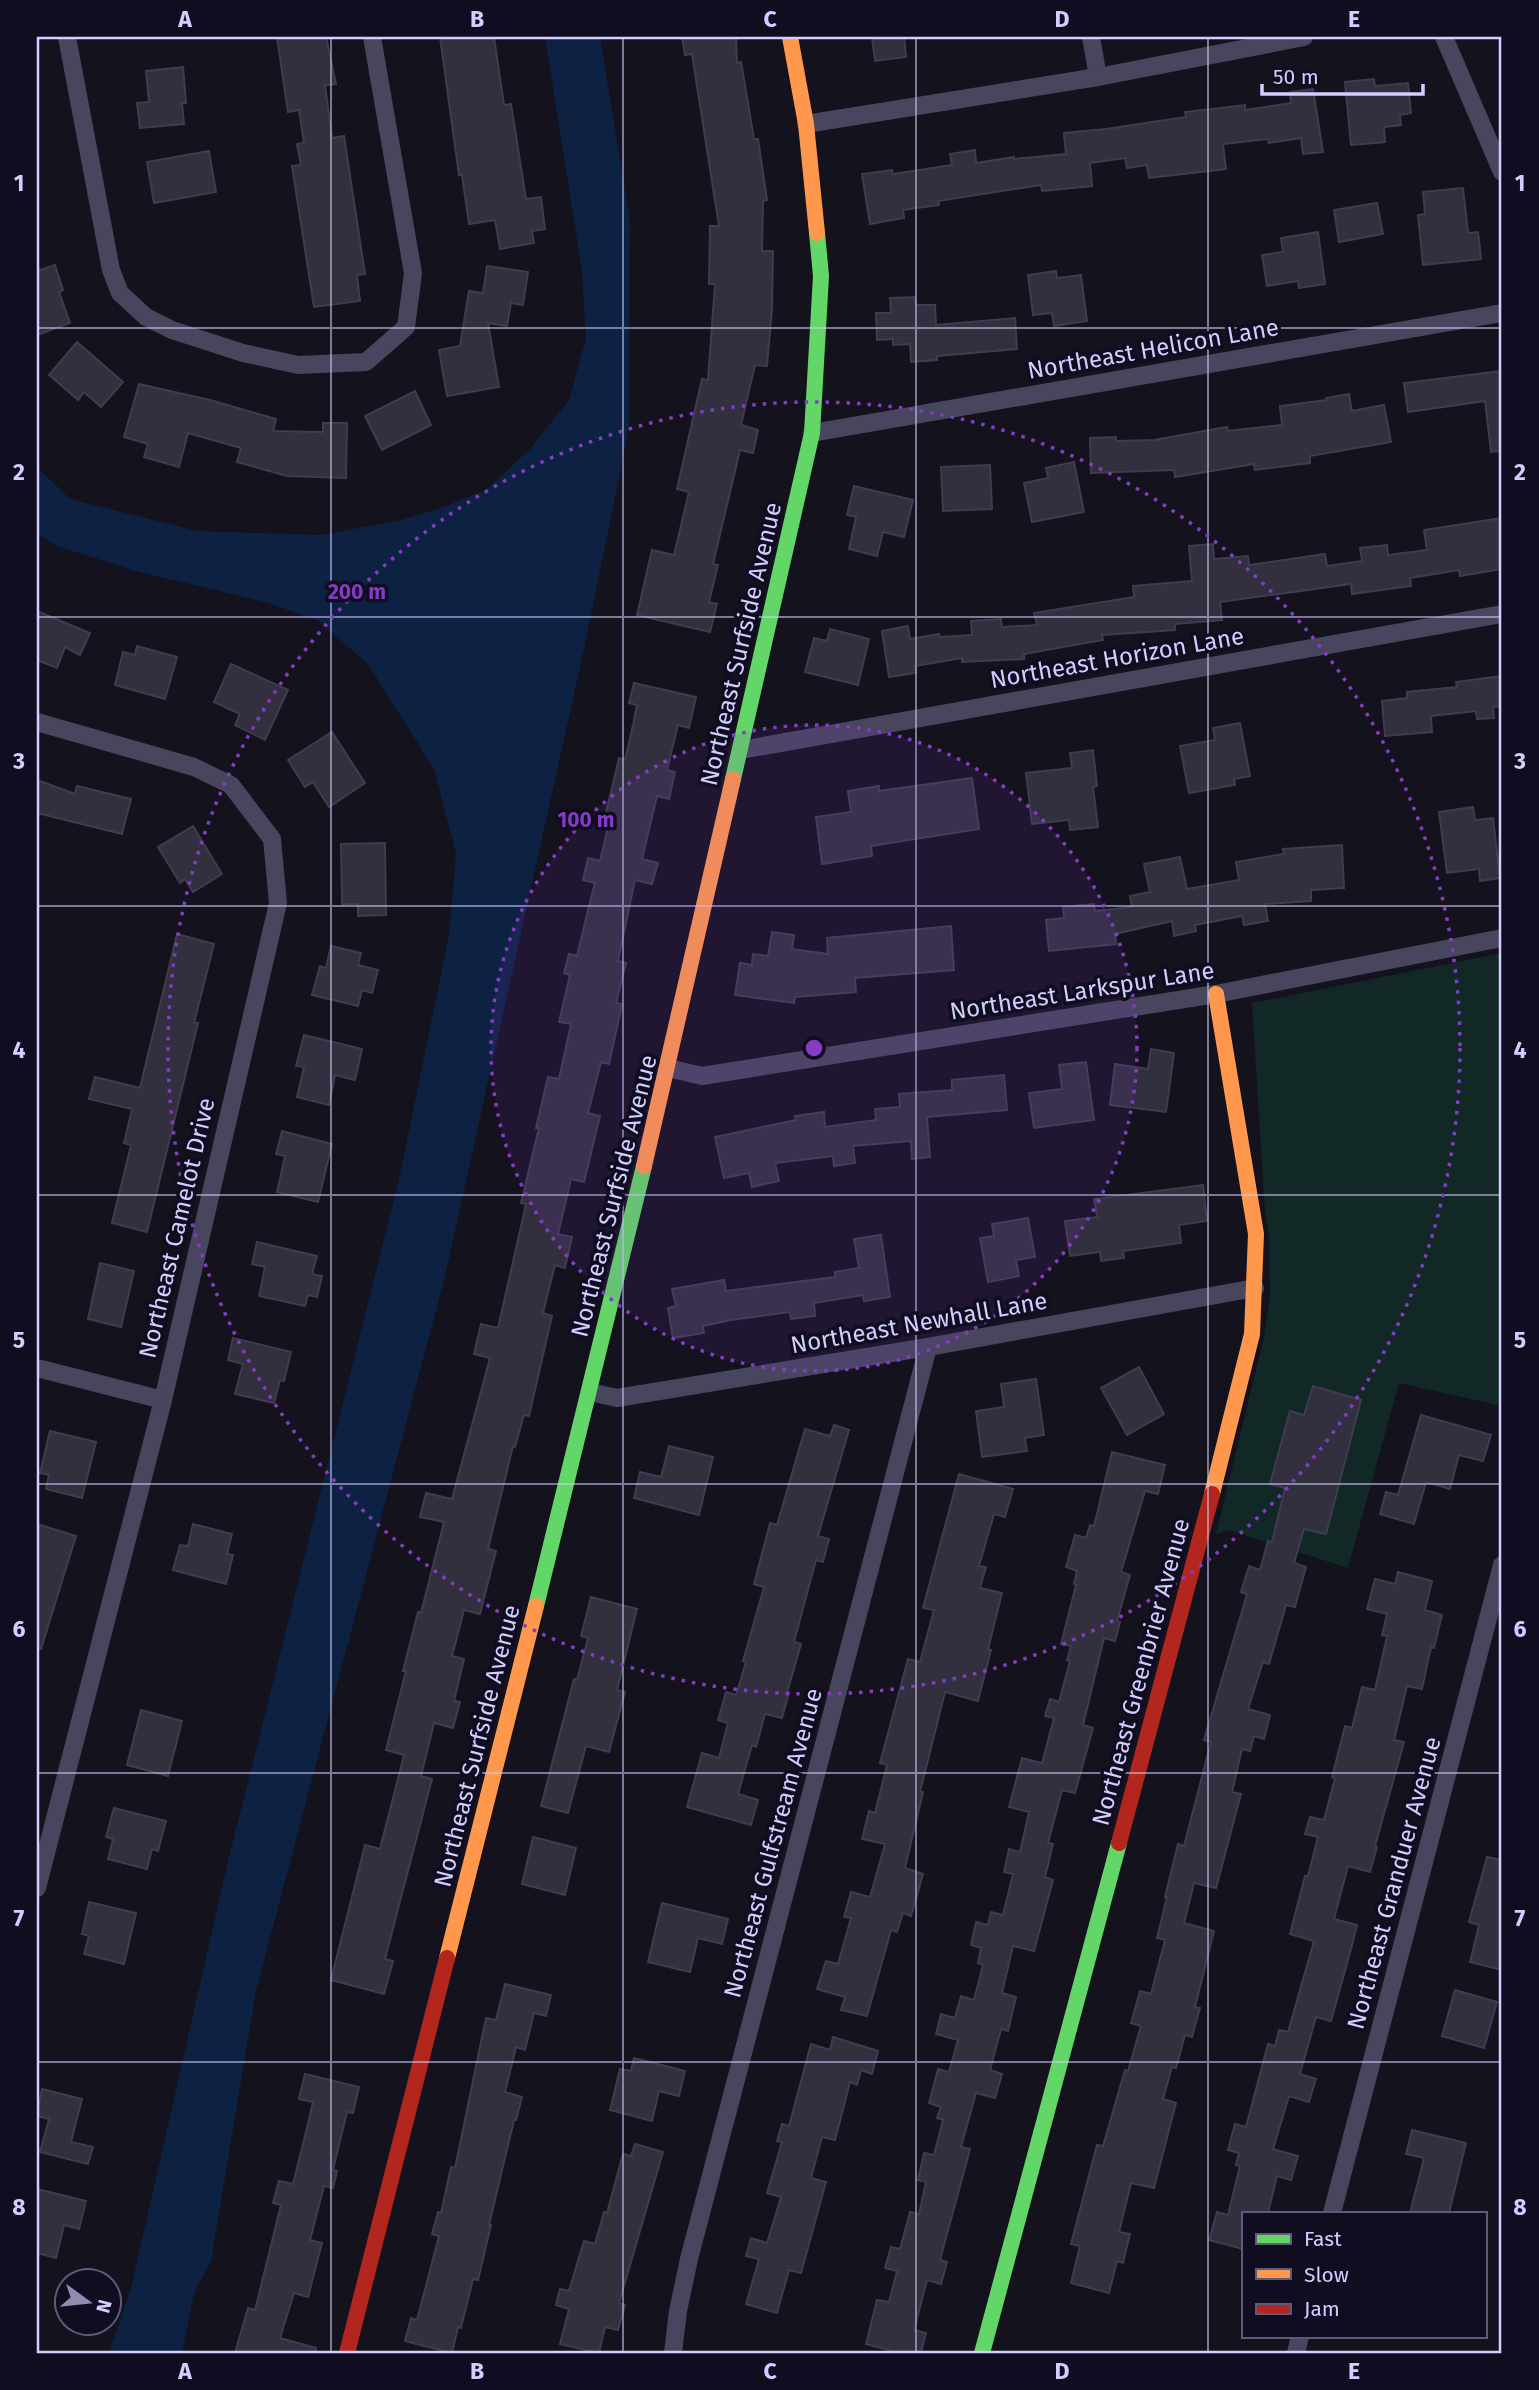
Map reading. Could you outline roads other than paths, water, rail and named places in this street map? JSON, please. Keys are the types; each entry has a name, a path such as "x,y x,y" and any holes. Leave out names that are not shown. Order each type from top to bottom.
{"street":[{"path":"67,37 111,270 120,293 146,317 172,330 243,353 299,365 366,362 406,327 413,273 372,37"},
{"name":"Northeast Surfside Avenue","path":"347,2353 590,1392 668,1068 812,433 821,276 806,124 790,37"},
{"path":"1091,37 1098,76"},
{"path":"806,124 1098,76 1304,37"},
{"path":"1444,37 1502,172"},
{"name":"Northeast Helicon Lane","path":"812,433 1502,313"},
{"name":"Northeast Horizon Lane","path":"741,750 1502,614"},
{"name":"Northeast Camelot Drive","path":"37,722 194,767 231,785 272,839 278,903 163,1400 37,1888"},
{"name":"Northeast Larkspur Lane","path":"668,1068 702,1076 1216,994 1502,938"},
{"name":"Northeast Greenbrier Avenue","path":"982,2353 1236,1405 1252,1334 1256,1234 1216,994"},
{"name":"Northeast Newhall Lane","path":"590,1392 617,1398 928,1347 1255,1288"},
{"name":"Northeast Gulfstream Avenue","path":"673,2353 678,2311 689,2259 928,1347"},
{"path":"37,1368 163,1400"},
{"name":"Northeast Granduer Avenue","path":"1332,2212 1502,1565"}],"water":[{"path":"545,37 600,37 630,220 629,428 584,649 445,1276 256,1991 211,2261 194,2293 182,2353 109,2353 114,2338 122,2338 122,2315 131,2288 228,1861 398,1184 449,935 456,853 434,769 368,664 317,620 265,602 136,571 57,546 37,533 37,467 70,499 198,531 321,535 401,520 441,508 486,490 529,450 569,400 586,339 582,271"}]}
